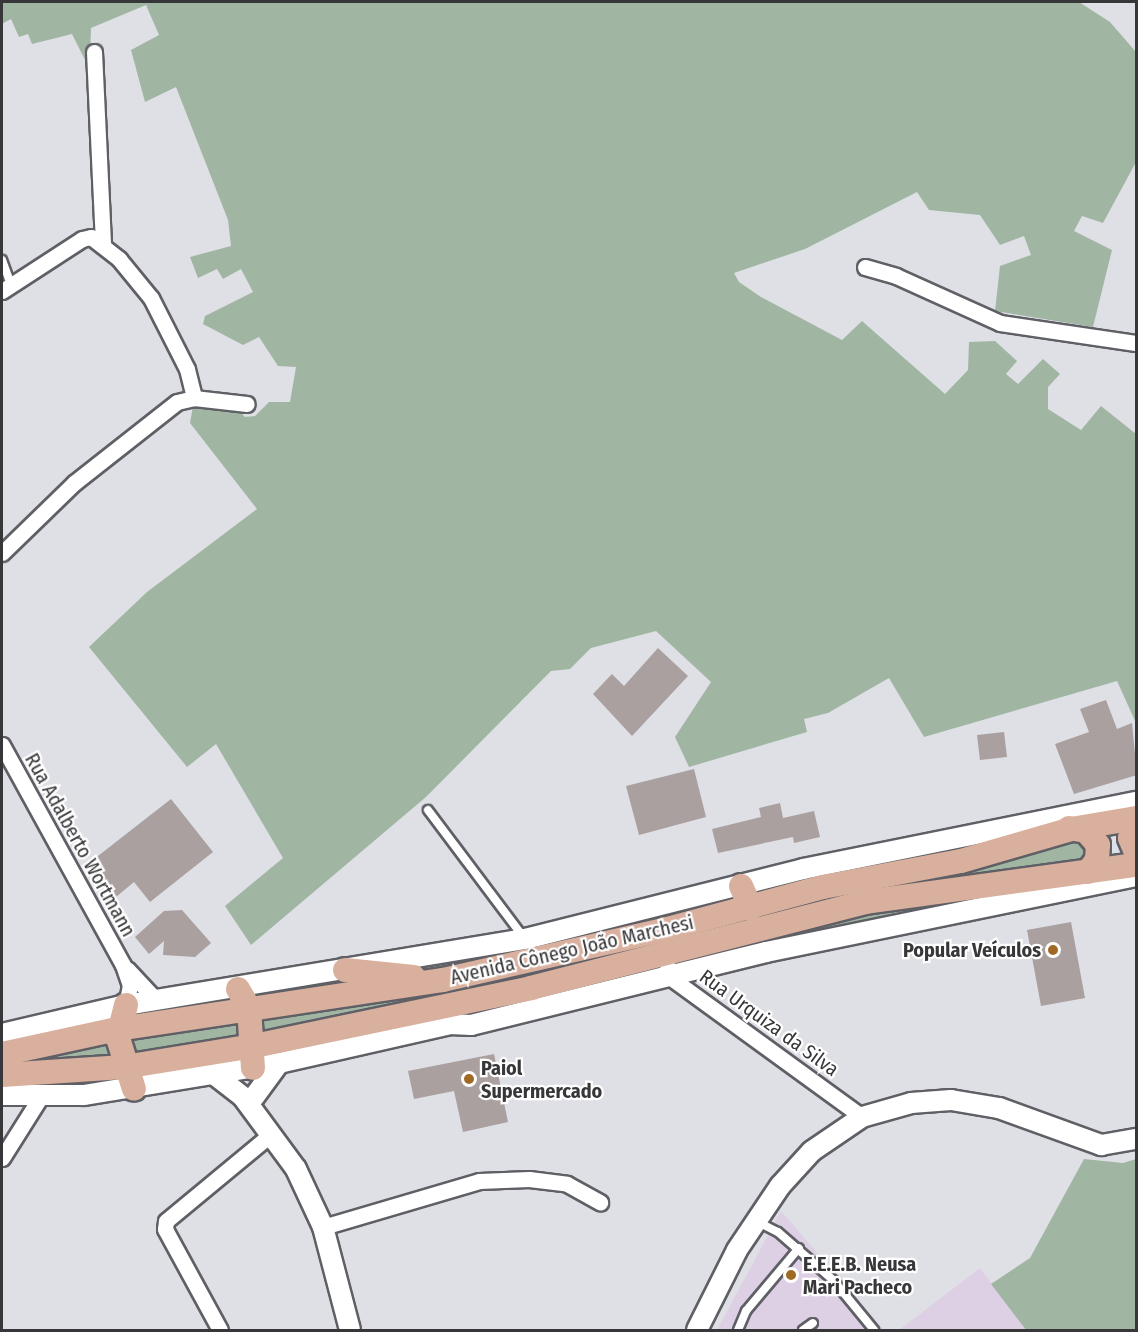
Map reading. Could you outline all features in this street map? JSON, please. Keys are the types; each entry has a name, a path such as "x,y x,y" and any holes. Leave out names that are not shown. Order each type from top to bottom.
{"main road":[{"name":"Avenida Cônego João Marchesi","path":"2,1054 244,999 443,980 746,897 823,887 1006,850 1071,829 1137,818"},
{"path":"1137,824 1130,838 1137,852"},
{"path":"1029,825 1086,831 1098,845 1097,860 1088,872"},
{"name":"Avenida Cônego João Marchesi","path":"2,1075 129,1078 253,1057 447,1014 865,902 1137,865"},
{"path":"345,970 443,980"},
{"path":"244,999 253,1057"},
{"path":"126,1005 118,1029 129,1078"}],"street":[{"path":"94,52 103,244"},
{"path":"6,288 82,239 92,237 103,244 151,298 187,369 194,398"},
{"path":"865,267 896,276 1000,323 1137,344"},
{"path":"2,553 74,483 177,402 194,398 247,404"},
{"name":"Rua Adalberto Wortmann","path":"2,745 123,965 130,985 126,1005"},
{"name":"Avenida Cônego João Marchesi","path":"2,1034 126,1005 157,1001 244,999 345,970 746,897 803,869 1137,802"},
{"name":"Avenida Cônego João Marchesi","path":"2,1095 41,1096 129,1078 215,1075 253,1057 279,1063 447,1014 471,1025 671,978 766,952 1137,876"},
{"name":"Rua Urquiza da Silva","path":"664,954 671,978 862,1117"},
{"name":"Rua Adalberto Wortmann","path":"123,965 157,1001"},
{"path":"253,1057 256,1106 270,1134 296,1169 323,1227 351,1330"},
{"path":"256,1106 279,1063"},
{"path":"215,1075 256,1106"},
{"path":"2,1158 41,1096"},
{"path":"697,1330 755,1220 801,1162 862,1117 903,1105 951,1100 999,1108 1101,1145 1137,1139"},
{"path":"220,1330 165,1229 166,1221 270,1134"},
{"path":"323,1227 479,1181 529,1179 567,1184 600,1202"}],"lane":[{"path":"2,260 6,288"},
{"path":"428,810 525,939"},
{"path":"755,1220 799,1248 833,1280 874,1330"},
{"path":"738,1330 746,1311 799,1248"},
{"path":"803,1330 813,1323"}],"shaded area":[{"name":"E.E.E.B. Neusa Mari Pacheco","path":"781,1211 884,1330 717,1330"},
{"name":"E.E.E.B. Neusa Mari Pacheco","path":"980,1268 1026,1330 899,1330"}],"green space":[{"path":"2,2 1079,2 1110,22 1136,52 1136,162 1103,223 1082,216 1074,231 1112,250 1093,327 995,311 1000,266 1031,255 1024,236 1000,245 980,215 929,210 917,192 805,249 734,273 739,282 761,297 842,340 862,321 945,394 968,370 969,342 995,341 1017,361 1006,374 1018,384 1043,359 1060,374 1048,387 1048,409 1081,430 1101,406 1136,434 1136,723 1117,681 924,737 889,678 828,713 804,719 807,732 689,767 675,737 711,682 656,631 591,648 570,669 551,671 426,797 251,945 225,906 283,858 216,744 187,767 89,647 147,592 257,509 190,423 193,406 236,408 245,417 255,416 269,402 290,402 296,367 278,366 259,337 243,345 203,324 205,316 253,292 241,269 223,279 217,269 198,278 190,257 231,246 228,220 176,87 145,102 131,50 159,35 146,5 91,28 90,58 85,60 72,34 32,44 28,34 19,37 11,19 2,24"},
{"path":"1068,838 1089,846 1086,862 715,934 261,1039 257,1015"},
{"path":"1059,884 680,965 679,961 837,916"},
{"path":"730,900 732,902 439,971 409,967"},
{"path":"239,1018 244,1035 132,1058 125,1039"},
{"path":"109,1039 112,1061 2,1069 45,1049"},
{"path":"1084,1159 1123,1163 1136,1159 1136,1330 1026,1330 991,1284 1030,1258"}],"building":[{"path":"658,648 688,676 632,736 593,694 612,674 624,686"},
{"path":"1106,700 1117,729 1132,723 1137,775 1074,794 1055,744 1089,732 1080,709"},
{"path":"1004,732 1007,757 980,760 977,735"},
{"path":"694,769 706,817 639,835 626,786"},
{"path":"171,799 213,852 150,902 134,882 116,897 89,863"},
{"path":"780,803 783,818 814,811 820,837 794,843 793,837 718,853 712,829 761,817 759,808"},
{"path":"182,910 211,943 195,957 163,955 164,941 149,954 135,937 164,911"},
{"path":"1071,922 1085,998 1041,1006 1027,930"},
{"path":"494,1054 508,1122 463,1132 454,1091 414,1099 408,1071"}],"place":[{"name":"Popular Veículos","path":"1053,950"},
{"name":"Paiol Supermercado","path":"469,1079"},
{"name":"E.E.E.B. Neusa Mari Pacheco","path":"791,1275"}]}
